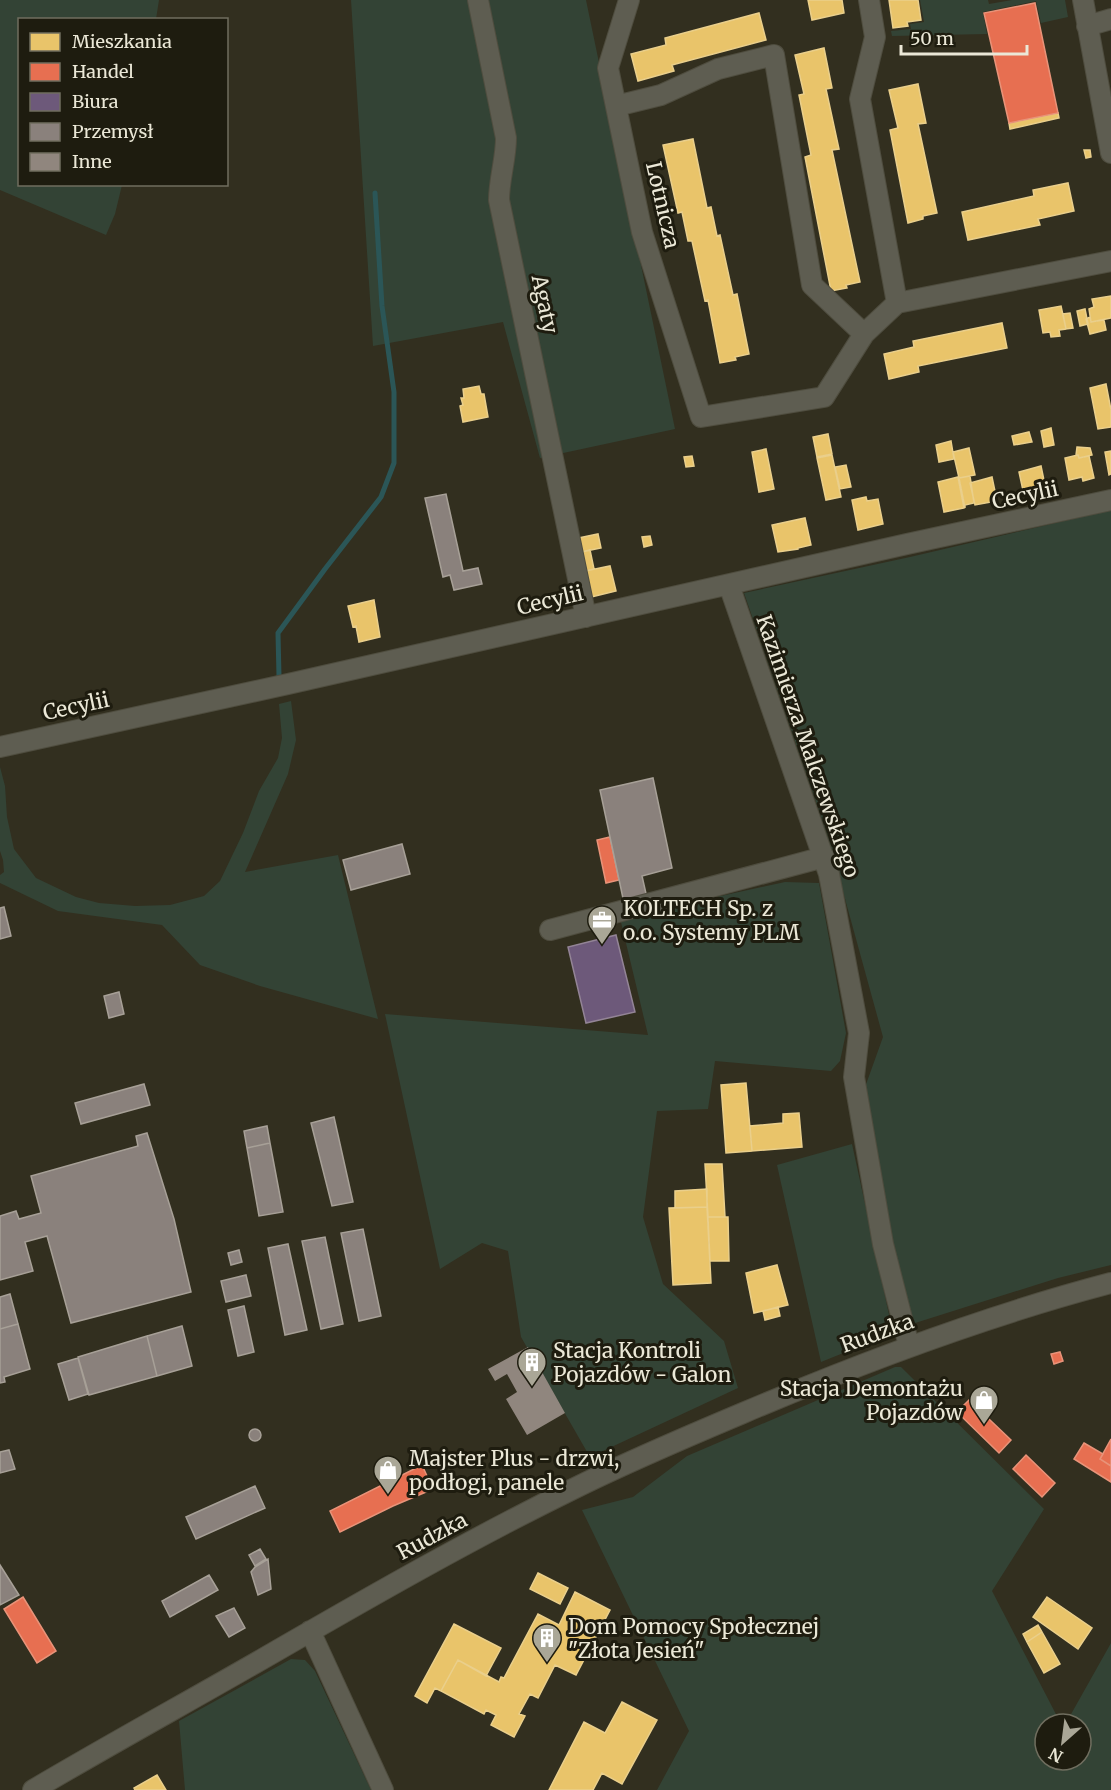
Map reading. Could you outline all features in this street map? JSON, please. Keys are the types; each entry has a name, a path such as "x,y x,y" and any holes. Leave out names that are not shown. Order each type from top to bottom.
{"street":[{"name":"Agaty","path":"478,0 506,138 499,200 586,617"},
{"name":"Lotnicza","path":"629,0 608,68 642,232 701,417 824,397 864,334"},
{"path":"869,0 875,37 860,99 897,303"},
{"path":"1083,0 1111,153"},
{"path":"1087,26 1111,19"},
{"path":"616,106 661,95 718,69 774,55 812,285 864,334 897,303 1111,261"},
{"name":"Cecylii","path":"0,747 1111,500"},
{"name":"Kazimierza Malczewskiego","path":"729,585 829,874 859,1032 854,1077 883,1244 909,1346"},
{"path":"550,930 824,857"},
{"name":"Rudzka","path":"33,1790 310,1631 591,1480 821,1379 909,1346 1063,1296 1111,1283"},
{"path":"310,1631 383,1790"}],"green space":[{"path":"0,0 159,0 156,18 18,18 18,186 122,186 115,214 106,235 0,190"},
{"path":"351,0 586,0 675,429 540,458 503,322 373,346"},
{"path":"920,0 988,0 989,4 1012,0 1065,0 1068,17 1041,23 1036,1 983,12 987,34 892,36 891,31 911,29 910,24 924,22"},
{"path":"1111,510 1111,1265 1058,1278 912,1324 885,1214 864,1090 883,1037 828,837 744,593"},
{"path":"291,701 296,740 288,774 245,872 338,855 378,1019 260,986 200,965 162,925 58,911 0,883 0,875 4,872 0,851 0,767 14,849 36,878 76,897 99,903 135,906 170,905 204,896 220,881 243,833 259,791 278,758 282,738 279,704"},
{"path":"785,882 819,883 846,1033 840,1061 831,1071 715,1061 708,1109 657,1111 643,1217 663,1284 724,1341 738,1388 590,1457 521,1337 508,1251 482,1243 440,1269 385,1014 648,1035 620,918"},
{"path":"852,1144 893,1333 821,1362 777,1165"},
{"path":"895,1367 901,1367 1044,1509 992,1591 1055,1712 1033,1712 1033,1772 1093,1772 1093,1712 1072,1712 1111,1643 1111,1790 657,1790 689,1731 582,1510 633,1497 687,1456"},
{"path":"291,1659 305,1660 315,1671 371,1790 185,1790 179,1721"}],"building: Mieszkania":[{"path":"808,0 842,0 844,13 812,20"},
{"path":"889,0 918,0 921,20 907,22 908,26 893,28"},
{"path":"759,13 766,40 672,65 674,71 638,81 631,54 666,45 665,38"},
{"path":"824,48 832,88 826,89 839,149 832,150 860,282 846,285 847,288 831,291 805,157 811,155 799,95 804,94 795,55"},
{"path":"918,84 926,123 918,124 937,213 908,223 890,130 898,128 889,90"},
{"path":"1058,113 1059,118 1010,129 1009,123"},
{"path":"693,139 707,208 711,207 717,236 720,235 733,295 737,294 749,354 735,357 736,360 720,363 708,300 705,301 692,241 688,241 682,212 678,213 663,145"},
{"path":"1084,150 1090,150 1091,157 1086,158"},
{"path":"1068,183 1074,211 1038,219 1040,225 968,240 962,212 1034,196 1033,190"},
{"path":"1111,296 1111,318 1091,322 1089,309 1094,307 1092,299"},
{"path":"1061,306 1066,329 1059,330 1060,336 1051,337 1050,332 1043,333 1039,310"},
{"path":"1085,309 1088,324 1080,326 1077,311"},
{"path":"1070,313 1073,328 1066,329 1063,314"},
{"path":"1090,317 1091,322 1104,320 1106,330 1090,334 1086,319"},
{"path":"1002,323 1007,348 918,366 919,372 889,379 884,354 914,347 913,341"},
{"path":"1106,384 1111,410 1111,427 1098,429 1090,388"},
{"path":"479,386 481,394 484,394 488,417 463,422 460,406 463,405 461,398 464,398 463,389"},
{"path":"1051,428 1054,445 1044,447 1041,431"},
{"path":"1029,432 1032,442 1014,445 1012,436"},
{"path":"828,434 832,454 817,457 813,437"},
{"path":"951,441 954,459 939,462 936,445"},
{"path":"1077,447 1090,448 1092,455 1079,458 1076,455"},
{"path":"969,448 975,475 959,478 953,452"},
{"path":"766,449 774,489 759,492 752,452"},
{"path":"1111,451 1111,474 1109,475 1105,452"},
{"path":"832,455 841,497 826,500 817,458"},
{"path":"1078,455 1079,458 1089,456 1094,478 1083,481 1082,477 1069,480 1065,458"},
{"path":"692,456 694,466 686,467 684,457"},
{"path":"846,465 851,487 840,489 835,467"},
{"path":"1041,466 1046,490 1024,495 1019,472"},
{"path":"970,476 974,503 965,505 965,508 959,478"},
{"path":"958,477 964,508 944,512 938,482"},
{"path":"992,477 997,501 975,505 970,483"},
{"path":"866,497 867,501 878,499 883,524 858,530 852,500"},
{"path":"805,518 811,545 778,552 772,525"},
{"path":"598,534 601,548 581,552 578,538"},
{"path":"650,536 652,545 644,547 642,537"},
{"path":"590,550 594,569 586,571 581,552"},
{"path":"610,566 616,591 591,597 585,571"},
{"path":"374,600 380,637 359,642 356,626 353,627 348,606"},
{"path":"746,1083 752,1151 726,1153 721,1085"},
{"path":"799,1113 802,1147 752,1151 750,1126 783,1123 783,1114"},
{"path":"705,1164 722,1164 725,1217 708,1217"},
{"path":"707,1189 707,1207 675,1208 675,1191"},
{"path":"707,1207 711,1283 673,1285 669,1208"},
{"path":"708,1217 728,1217 729,1261 710,1261"},
{"path":"777,1265 788,1305 754,1313 746,1273"},
{"path":"778,1307 780,1316 765,1320 763,1311"},
{"path":"538,1573 568,1588 560,1604 530,1589"},
{"name":"Dom Pomocy Społecznej \"Złota Jesień\"","path":"575,1592 610,1610 576,1675 555,1665 538,1698 530,1694 519,1714 525,1716 514,1737 491,1725 496,1715 486,1710 484,1714 441,1691 458,1660 499,1682 501,1677 504,1678 538,1614 559,1625"},
{"path":"1047,1597 1092,1628 1078,1649 1033,1617"},
{"path":"454,1624 501,1648 486,1676 458,1660 441,1691 435,1688 427,1703 415,1696"},
{"path":"1038,1625 1042,1632 1027,1642 1023,1634"},
{"path":"1042,1632 1060,1664 1044,1673 1027,1642"},
{"path":"622,1702 657,1720 622,1784 602,1773 593,1790 549,1790 584,1722 605,1733"},
{"path":"157,1775 166,1790 135,1790 134,1788"}],"building: Handel":[{"path":"1035,3 1058,113 1009,123 984,13"},
{"path":"610,837 619,880 606,883 597,840"},
{"path":"1060,1352 1063,1361 1054,1364 1051,1354"},
{"name":"Stacja Demontażu Pojazdów","path":"969,1400 1011,1440 999,1453 957,1412"},
{"path":"1111,1439 1111,1466 1100,1459"},
{"path":"1084,1443 1103,1454 1100,1459 1111,1466 1111,1482 1074,1459"},
{"path":"1026,1455 1055,1483 1042,1497 1013,1469"},
{"name":"Majster Plus - drzwi, podłogi, panele","path":"422,1465 433,1489 340,1532 330,1511"},
{"path":"23,1597 56,1651 37,1663 4,1609"}],"building: Biura":[{"path":"616,935 635,1012 586,1023 568,947"}],"building: Przemysł":[{"path":"446,494 463,571 478,568 482,584 454,590 450,575 443,577 425,498"},
{"path":"653,778 672,868 642,876 647,898 624,903 600,790"},
{"path":"402,844 410,874 351,890 343,860"},
{"path":"4,907 11,936 0,939 0,908"},
{"path":"119,992 124,1014 109,1018 104,996"},
{"path":"144,1084 150,1105 81,1124 75,1103"},
{"path":"334,1117 353,1202 332,1206 311,1123"},
{"path":"267,1126 270,1143 247,1148 244,1131"},
{"path":"147,1133 174,1219 191,1292 71,1323 47,1236 25,1242 33,1271 0,1280 0,1216 16,1211 19,1219 41,1213 31,1176 138,1146 136,1136"},
{"path":"270,1143 283,1212 259,1216 247,1148"},
{"path":"363,1229 381,1316 359,1321 341,1233"},
{"path":"325,1237 343,1324 321,1329 302,1241"},
{"path":"288,1244 307,1330 285,1335 268,1248"},
{"path":"239,1250 242,1262 231,1265 228,1253"},
{"path":"246,1275 251,1296 226,1302 221,1281"},
{"path":"10,1294 18,1324 0,1329 0,1297"},
{"path":"244,1306 254,1352 238,1356 228,1310"},
{"path":"18,1324 30,1369 4,1377 5,1382 0,1383 0,1329"},
{"path":"182,1326 192,1366 157,1376 147,1336"},
{"path":"147,1336 157,1376 89,1395 78,1357"},
{"path":"78,1358 88,1394 69,1400 58,1364"},
{"path":"257,1429 261,1435 257,1441 253,1441 249,1433"},
{"path":"9,1450 15,1469 0,1473 0,1452"},
{"path":"255,1486 265,1508 196,1539 186,1517"},
{"path":"260,1549 266,1559 255,1566 249,1555"},
{"path":"268,1559 271,1589 258,1595 251,1572"},
{"path":"0,1565 19,1595 0,1605"},
{"path":"209,1575 218,1590 170,1617 162,1601"},
{"path":"234,1608 245,1628 229,1637 216,1616"}],"building: Inne":[{"name":"Stacja Kontroli Pojazdów - Galon","path":"528,1347 565,1413 527,1435 506,1399 517,1392 507,1374 495,1381 488,1369"}],"waterway":[{"path":"279,676 278,633 381,497 394,463 394,392 382,306 375,193"}],"place":[{"name":"KOLTECH Sp. z o.o. Systemy PLM","path":"602,946"},
{"name":"Stacja Kontroli Pojazdów - Galon","path":"532,1388"},
{"name":"Stacja Demontażu Pojazdów","path":"984,1426"},
{"name":"Majster Plus - drzwi, podłogi, panele","path":"388,1496"},
{"name":"Dom Pomocy Społecznej \"Złota Jesień\"","path":"547,1664"}]}
